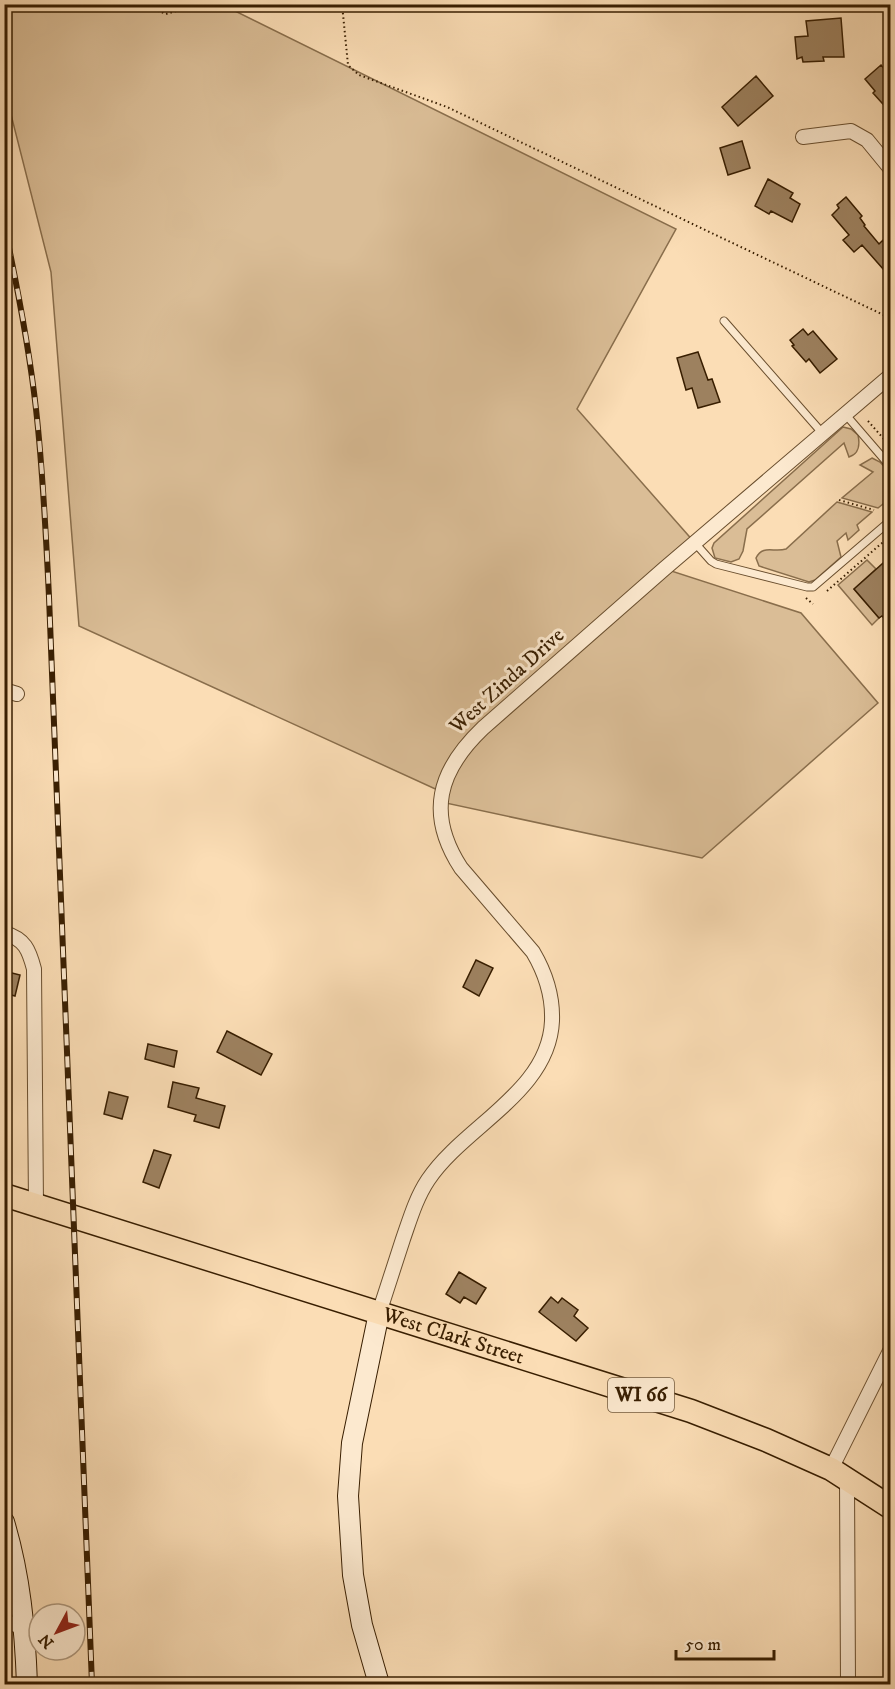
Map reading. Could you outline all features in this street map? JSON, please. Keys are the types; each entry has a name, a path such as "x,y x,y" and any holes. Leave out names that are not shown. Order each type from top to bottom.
{"main road":[{"name":"West Clark Street","path":"4,1195 691,1411 766,1440 839,1475 891,1507"}],"street":[{"path":"803,137 851,131 867,140 891,168"},
{"name":"West Zinda Drive","path":"379,1313 414,1206 426,1182 455,1148 532,1076 542,1061 552,1027 552,1000 542,966 533,952 461,868 445,837 441,819 441,802 450,767 459,752 483,728 891,376"},
{"path":"4,933 13,936 28,948 34,969 36,1205"},
{"path":"379,1313 352,1443 348,1496 353,1575 362,1625 379,1684"},
{"path":"848,1684 839,1475 891,1351"},
{"path":"4,1522 14,1563 24,1628 27,1684"},
{"path":"4,1621 24,1628"}],"lane":[{"path":"724,321 824,435"},
{"path":"846,415 891,466"},
{"path":"695,543 716,564 813,587 891,521"}],"path":[{"path":"141,4 166,14 201,4"},
{"path":"342,4 348,65 359,75 447,107 891,318"},
{"path":"868,421 891,446"},
{"path":"839,500 874,510"},
{"path":"827,591 891,536"}],"shaded area":[{"path":"5,5 223,5 676,229 577,409 695,543 665,569 801,613 878,703 702,858 441,802 442,792 79,626 51,272 5,91"},
{"path":"843,427 851,429 858,435 859,445 855,454 849,457 844,443 747,529 743,551 739,559 731,562 715,558 712,548 714,543"},
{"path":"872,458 880,462 890,473 890,513 883,504 878,508 842,498 873,472 860,465"},
{"path":"837,502 872,512 857,525 859,530 848,540 846,533 837,541 841,557 815,580 809,582 759,566 756,558 762,551 786,549"},
{"path":"867,560 876,569 854,589 879,618 872,625 838,585"}],"building":[{"path":"841,18 844,57 823,57 824,61 803,62 802,57 797,59 795,37 808,36 806,21"},
{"path":"881,65 891,77 891,113 873,93 875,91 865,79"},
{"path":"756,76 773,96 738,126 722,107"},
{"path":"742,141 750,168 728,175 720,148"},
{"path":"768,179 793,193 790,198 800,204 792,222 755,206"},
{"path":"846,197 862,216 860,218 864,226 879,244 883,240 891,249 891,278 862,245 854,252 843,240 849,235 832,215 839,208 837,205"},
{"path":"803,329 808,335 813,331 837,359 820,373 809,359 806,362 792,346 794,345 790,340"},
{"path":"698,352 708,380 712,379 720,402 698,408 692,388 686,390 677,358"},
{"path":"891,556 891,625 882,616 879,618 854,589"},
{"path":"476,960 493,968 479,996 463,987"},
{"path":"4,971 20,975 15,996 4,993"},
{"path":"227,1031 272,1054 261,1075 217,1052"},
{"path":"148,1044 177,1051 174,1067 145,1059"},
{"path":"173,1082 199,1088 196,1098 225,1106 219,1128 194,1121 196,1115 168,1107"},
{"path":"109,1092 128,1097 122,1119 104,1114"},
{"path":"154,1150 171,1155 159,1188 143,1182"},
{"path":"459,1272 486,1288 476,1304 464,1297 460,1303 446,1294"},
{"path":"551,1297 558,1303 562,1298 578,1310 574,1316 588,1328 576,1341 539,1312"}],"railway":[{"path":"4,224 30,362 44,503 92,1684"}]}
